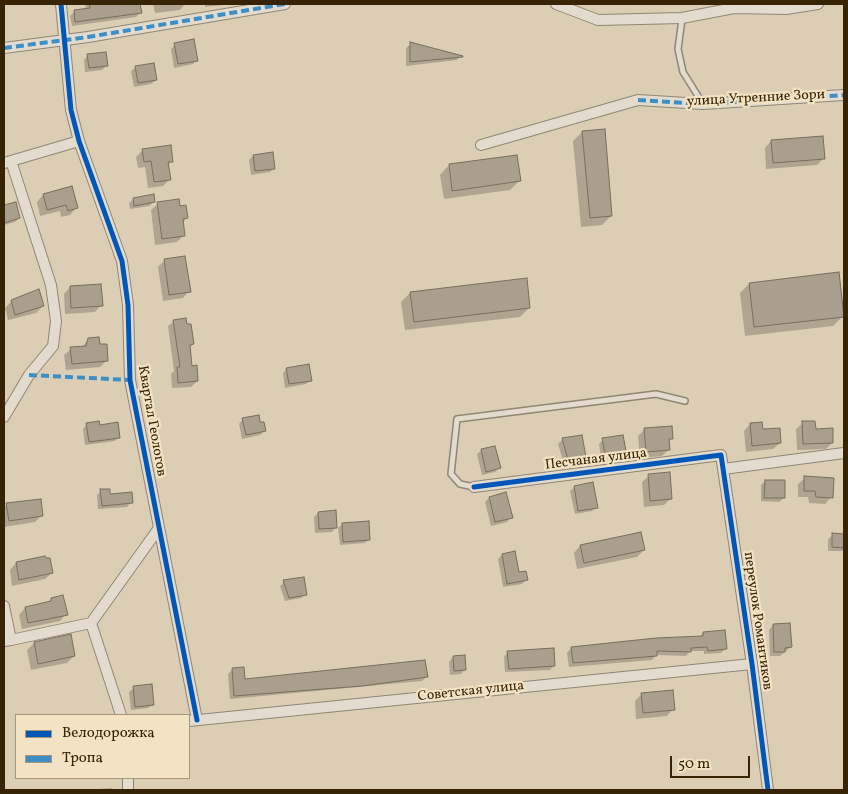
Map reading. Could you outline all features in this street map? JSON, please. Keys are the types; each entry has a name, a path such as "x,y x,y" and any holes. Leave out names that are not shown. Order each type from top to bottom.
{"street":[{"name":"Квартал Геологов","path":"61,4 72,110 79,142 122,261 128,305 130,380 159,528 193,720"},
{"path":"4,48 65,40 285,4"},
{"path":"556,4 566,6 598,20 682,18 734,8 786,9 818,4"},
{"name":"улица Утренние Зори","path":"481,145 638,100 703,104 844,95"},
{"path":"4,417 29,375 53,346 56,322 51,285 8,162 79,142"},
{"path":"722,469 844,453"},
{"name":"Песчаная улица","path":"474,487 720,455"},
{"name":"переулок Романтиков","path":"720,455 752,664 768,790"},
{"path":"4,606 7,640 91,623 159,528"},
{"path":"91,623 121,714"},
{"name":"Советская улица","path":"193,720 752,664"}],"lane":[{"path":"682,18 678,49 683,72 703,104"},
{"path":"474,487 460,484 451,474 457,419 656,394 685,401"}],"building":[{"path":"89,4 140,4 142,13 75,22 74,10 90,8"},
{"path":"194,39 198,61 178,64 174,43"},
{"path":"410,42 463,56 463,57 410,62"},
{"path":"106,52 108,66 89,68 87,54"},
{"path":"154,63 157,80 138,83 135,66"},
{"path":"605,129 612,216 590,218 582,131"},
{"path":"823,136 825,159 773,163 771,140"},
{"path":"171,145 173,162 168,162 171,180 154,182 151,161 144,162 142,149"},
{"path":"273,152 275,169 255,171 253,155"},
{"path":"517,155 521,181 452,191 449,164"},
{"path":"72,186 78,208 68,211 66,205 47,210 43,194"},
{"path":"154,194 155,202 134,206 133,198"},
{"path":"179,199 180,206 186,205 188,218 183,219 185,236 162,239 157,202"},
{"path":"16,202 20,218 4,223 4,205"},
{"path":"185,256 191,292 169,295 164,259"},
{"path":"839,272 844,317 754,327 749,283"},
{"path":"527,278 530,308 414,322 410,292"},
{"path":"101,284 103,306 71,308 70,286"},
{"path":"39,289 44,306 15,315 11,300"},
{"path":"186,318 187,324 191,324 194,344 190,345 192,366 197,365 198,381 178,383 177,367 180,367 173,320"},
{"path":"99,337 100,344 107,344 108,361 72,364 70,347 86,346 88,338"},
{"path":"309,364 312,381 289,384 286,368"},
{"path":"259,415 260,422 264,422 266,431 246,435 242,418"},
{"path":"99,421 100,425 118,422 120,438 89,442 86,423"},
{"path":"802,421 815,421 816,429 833,428 833,443 803,444"},
{"path":"762,422 763,429 780,428 781,443 752,446 750,423"},
{"path":"672,426 673,439 669,439 670,450 646,452 644,428"},
{"path":"582,435 586,457 568,460 562,438"},
{"path":"623,435 626,451 605,454 602,438"},
{"path":"495,446 501,468 486,472 481,449"},
{"path":"670,472 672,499 650,501 648,474"},
{"path":"804,476 834,478 833,498 816,497 815,491 804,491"},
{"path":"765,480 785,480 785,498 764,498"},
{"path":"593,482 598,508 578,511 574,486"},
{"path":"100,489 110,489 110,494 132,492 133,503 102,506"},
{"path":"506,492 513,518 495,522 489,497"},
{"path":"41,499 43,516 9,521 6,503"},
{"path":"336,510 337,528 319,529 318,512"},
{"path":"369,521 370,540 343,542 342,523"},
{"path":"641,532 645,550 584,563 580,545"},
{"path":"832,533 844,534 844,548 832,547"},
{"path":"515,551 519,572 526,571 528,580 507,584 502,554"},
{"path":"45,556 50,558 53,573 19,580 16,562"},
{"path":"304,577 307,595 289,598 283,580"},
{"path":"63,595 68,615 28,623 25,607 51,601 51,598"},
{"path":"790,623 792,647 785,648 785,652 774,652 773,624"},
{"path":"725,630 727,649 708,651 707,647 691,648 691,652 657,651 657,656 573,663 571,647 656,638 703,636 703,632"},
{"path":"71,634 75,656 38,664 34,642"},
{"path":"554,648 555,666 509,669 507,651"},
{"path":"465,655 466,670 454,671 453,656"},
{"path":"425,660 428,677 362,686 234,696 232,668 244,667 245,679"},
{"path":"152,684 154,705 135,707 133,686"},
{"path":"673,690 675,710 643,713 641,693"}],"marked path":[{"path":"4,48 88,37 285,4"},
{"path":"638,100 703,104 844,95"},
{"path":"29,375 130,380"}],"cycle path":[{"path":"61,4 71,110 79,141 122,261 128,305 130,380 197,720"},
{"path":"474,487 721,455 752,664 768,790"}]}
